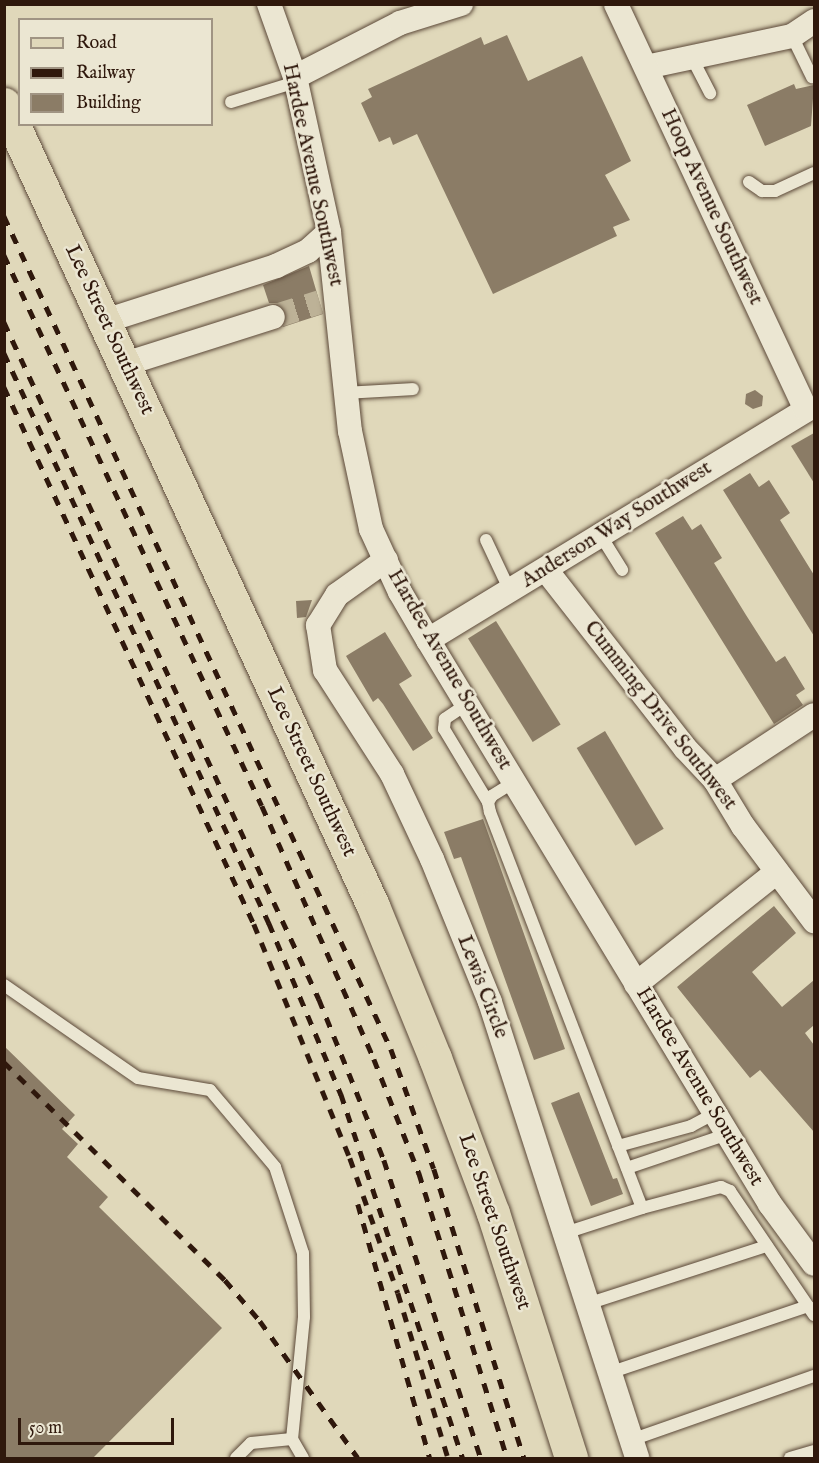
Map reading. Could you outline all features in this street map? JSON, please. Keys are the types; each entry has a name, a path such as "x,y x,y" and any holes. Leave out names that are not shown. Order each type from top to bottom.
{"main road":[{"name":"Lee Street Southwest","path":"4,104 373,906 435,1058 493,1213 571,1458"}],"street":[{"name":"Hardee Avenue Southwest","path":"269,4 296,80 329,232 329,299 350,431 371,529 428,640 770,1204 814,1264"},
{"path":"296,80 400,23 461,4"},
{"name":"Hoop Avenue Southwest","path":"616,4 810,410"},
{"path":"646,66 792,36 814,21"},
{"path":"105,321 276,266 308,251 329,232"},
{"path":"125,364 273,317"},
{"name":"Anderson Way Southwest","path":"428,640 810,410"},
{"name":"Lewis Circle","path":"386,560 337,595 318,625 326,670 392,774 432,859 490,1002 634,1449"},
{"name":"Cumming Drive Southwest","path":"546,570 685,748 715,780 777,872 814,921"},
{"path":"715,780 814,715"},
{"path":"636,984 777,872"}],"lane":[{"path":"792,36 812,77"},
{"path":"691,56 710,93"},
{"path":"231,102 296,80"},
{"path":"749,182 762,191 775,191 814,173"},
{"path":"345,393 413,389"},
{"path":"601,536 621,570"},
{"path":"486,540 510,591"},
{"path":"467,704 445,719 444,729 488,801 642,1208"},
{"path":"488,801 514,782"},
{"path":"4,985 138,1078 210,1090 274,1167 303,1253 304,1317 292,1439 303,1458"},
{"path":"618,1146 691,1126 715,1113"},
{"path":"627,1168 728,1134"},
{"path":"565,1233 642,1208 721,1187 730,1191 811,1311 609,1373"},
{"path":"588,1304 767,1246"},
{"path":"634,1449 814,1376"},
{"path":"236,1458 251,1443 292,1439"},
{"path":"790,1458 814,1450"}],"building":[{"path":"507,35 528,81 582,56 631,161 605,175 630,220 613,227 617,236 493,294 417,134 393,145 390,137 379,142 361,103 372,97 368,89 481,37 484,45"},
{"path":"794,84 796,89 814,85 811,126 765,146 747,105"},
{"path":"309,266 323,314 283,327 286,312 277,303 269,303 263,285"},
{"path":"755,390 763,396 762,406 753,409 745,404 746,394"},
{"path":"814,433 814,483 791,446"},
{"path":"750,473 759,487 769,480 790,513 780,520 814,575 814,636 723,490"},
{"path":"683,516 692,530 701,524 722,558 714,563 746,615 776,662 785,656 805,689 796,695 803,705 774,724 655,533"},
{"path":"312,600 306,617 297,618 296,601"},
{"path":"496,621 561,724 533,742 468,638"},
{"path":"385,632 412,676 399,684 433,738 413,751 383,704 378,698 373,702 346,656"},
{"path":"605,731 664,829 635,846 577,748"},
{"path":"483,819 565,1049 534,1060 461,857 454,859 444,832"},
{"path":"774,906 796,933 752,972 782,1007 814,980 814,1025 805,1033 814,1045 814,1132 760,1070 750,1078 677,987"},
{"path":"4,1046 75,1115 62,1129 78,1144 67,1157 108,1197 99,1207 222,1328 93,1458 4,1458"},
{"path":"579,1092 613,1179 617,1178 623,1194 591,1206 551,1103"}],"tunnel":[{"path":"273,317 320,302"}],"railway":[{"path":"4,216 391,1049 434,1169 524,1458"},
{"path":"4,255 262,806 374,1059 419,1173 507,1458"},
{"path":"4,322 319,999 384,1160 481,1458"},
{"path":"4,353 269,923 341,1094 463,1458"},
{"path":"4,387 254,924 350,1158 398,1293 448,1458"},
{"path":"4,1062 225,1280 260,1321 358,1458"},
{"path":"358,1204 430,1458"}]}
